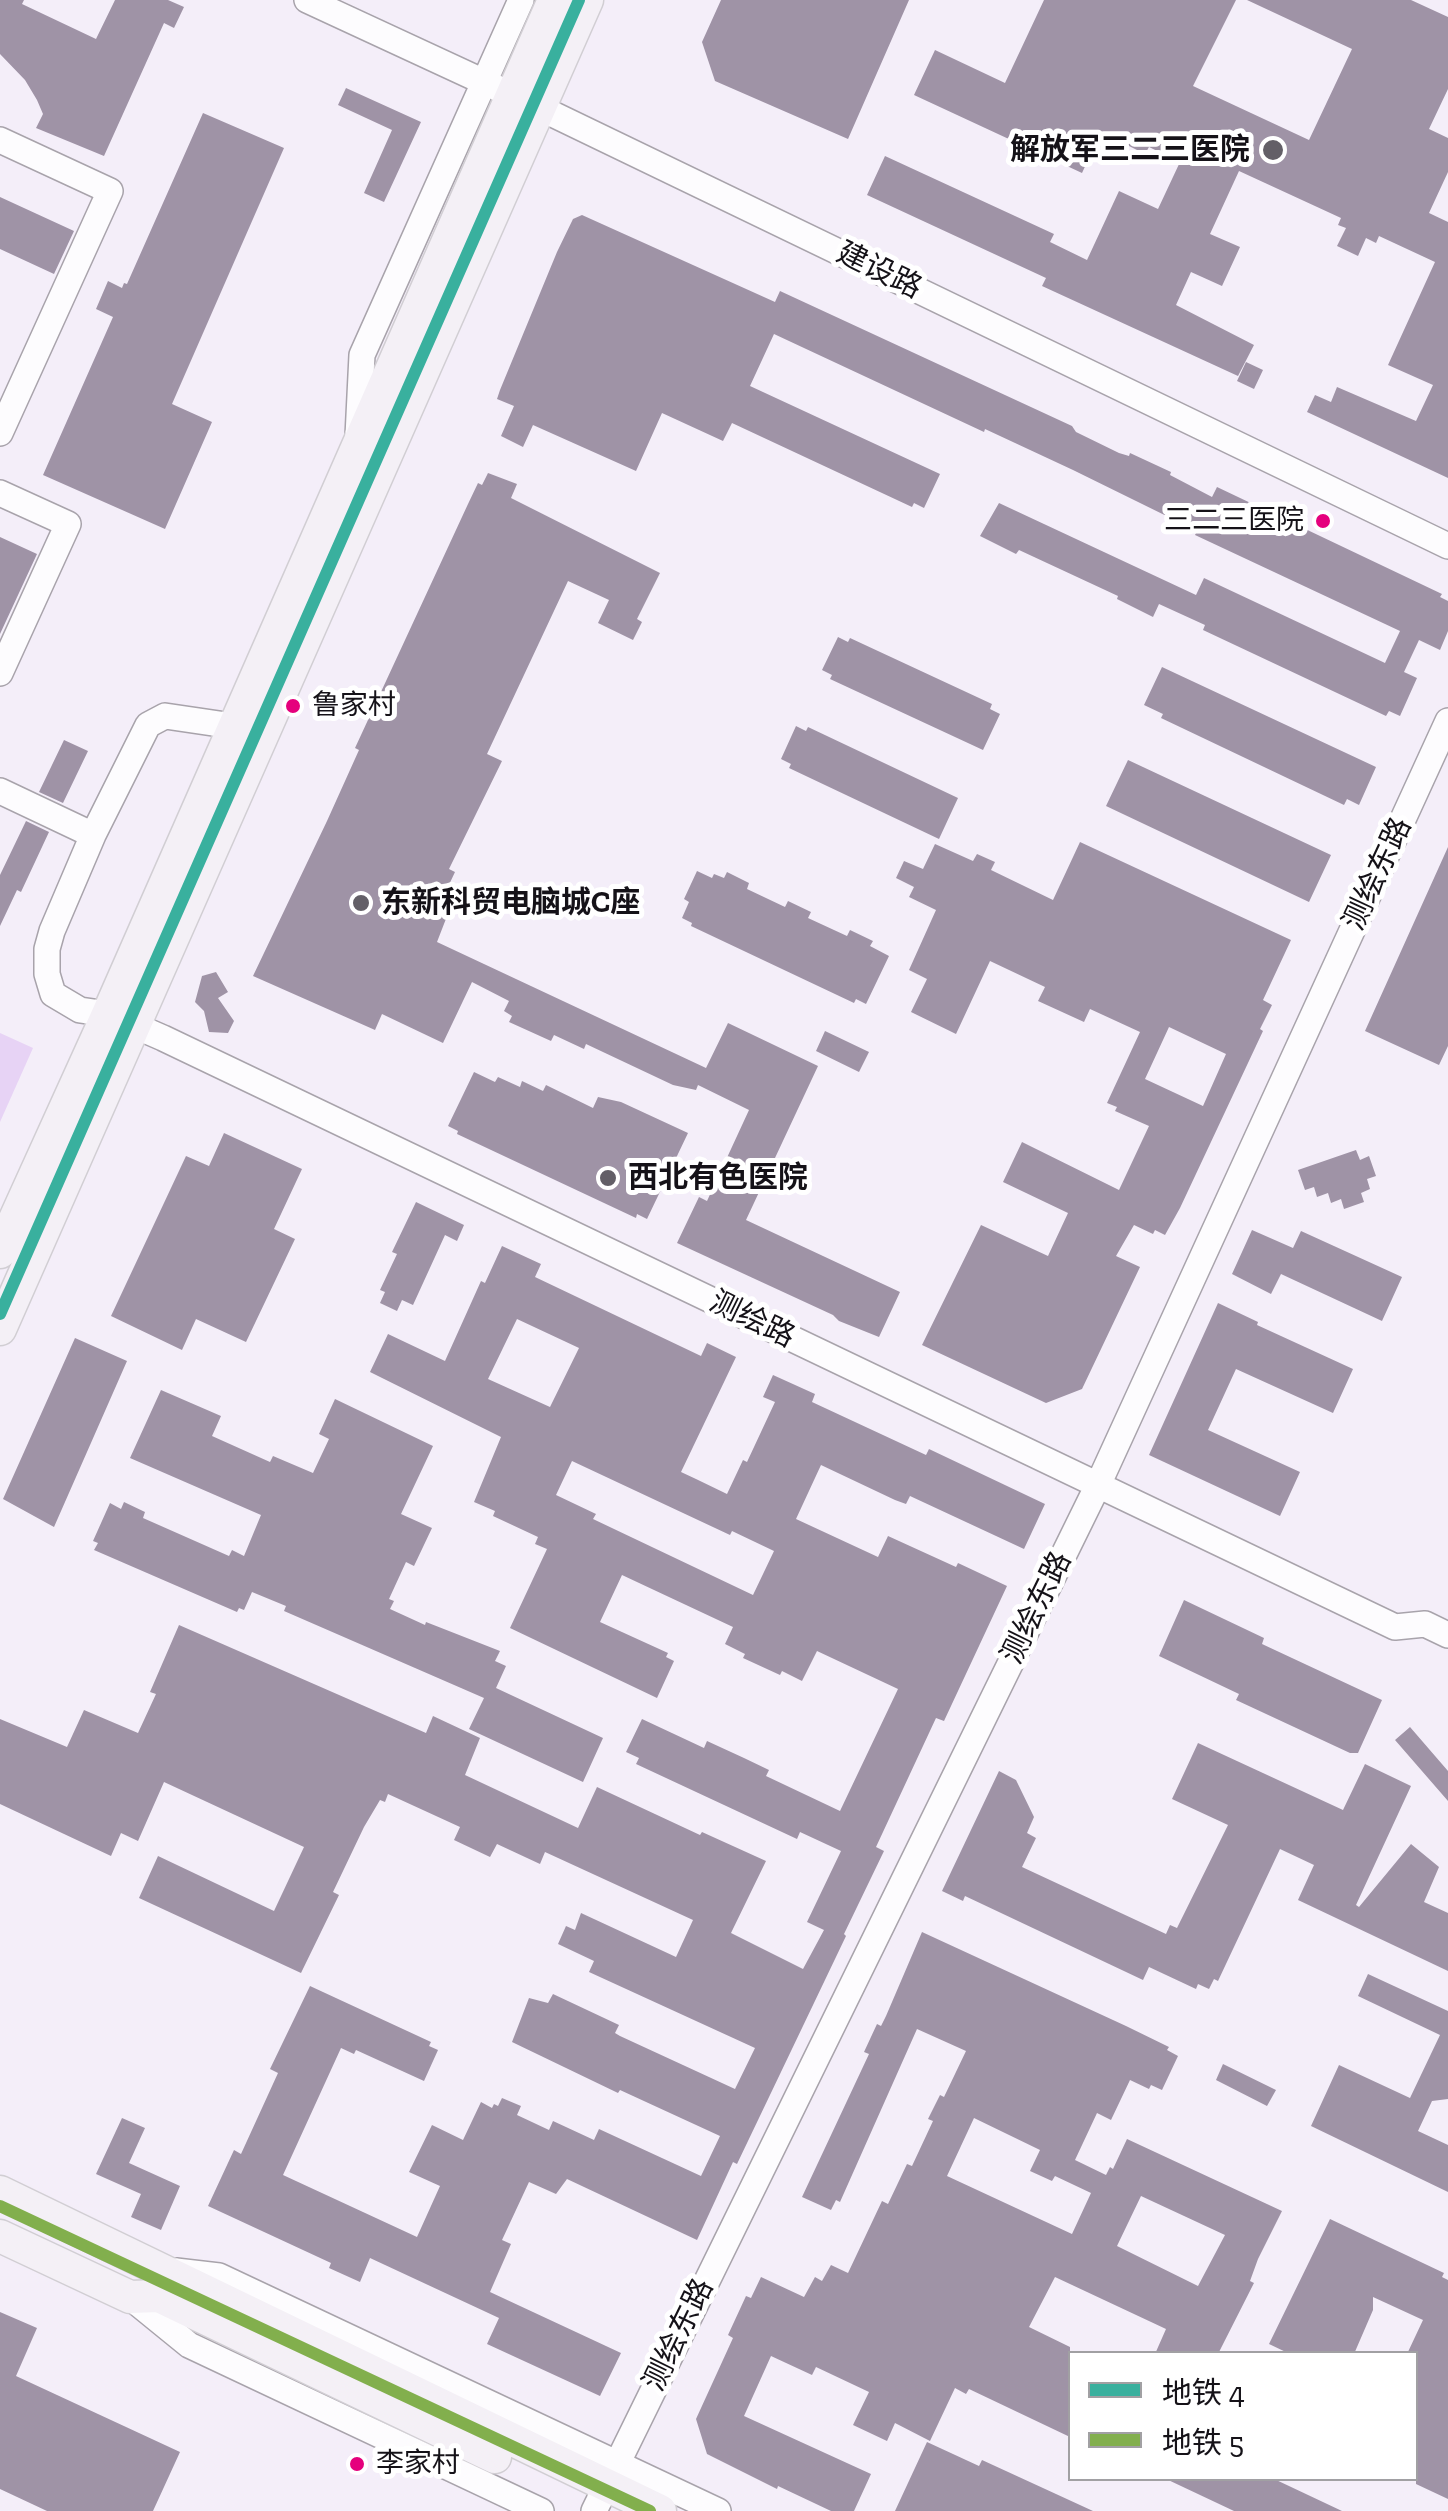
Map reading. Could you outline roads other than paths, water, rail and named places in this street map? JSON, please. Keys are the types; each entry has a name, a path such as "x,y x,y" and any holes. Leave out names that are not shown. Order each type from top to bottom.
{"main road":[{"path":"0,1329 233,726 554,0"},
{"path":"0,1252 122,1020 511,95 587,0"},
{"path":"0,2192 604,2495"},
{"path":"0,2236 130,2297 159,2296 604,2495 660,2511"}],"street":[{"name":"建设路","path":"308,0 1448,546"},
{"path":"511,95 521,0"},
{"path":"0,140 110,192 0,433"},
{"path":"0,493 68,524 0,673"},
{"path":"0,790 93,836 148,725 165,716 233,726"},
{"name":"测绘东路","path":"604,2495 1098,1485 1448,721"},
{"name":"测绘路","path":"93,836 47,949 47,974 53,994 80,1010 122,1020 1395,1627 1425,1624 1448,1635"},
{"path":"130,2297 189,2345 541,2511"},
{"path":"604,2495 718,2511"}],"metro line":[{"name":"4","path":"0,1314 579,0"},
{"name":"5","path":"0,2206 650,2511"}],"place":[{"name":"解放军三二三医院","path":"1273,150"},
{"name":"三二三医院","path":"1323,521"},
{"name":"鲁家村","path":"293,706"},
{"name":"东新科贸电脑城C座","path":"361,903"},
{"name":"西北有色医院","path":"608,1178"},
{"name":"李家村","path":"357,2464"}]}
